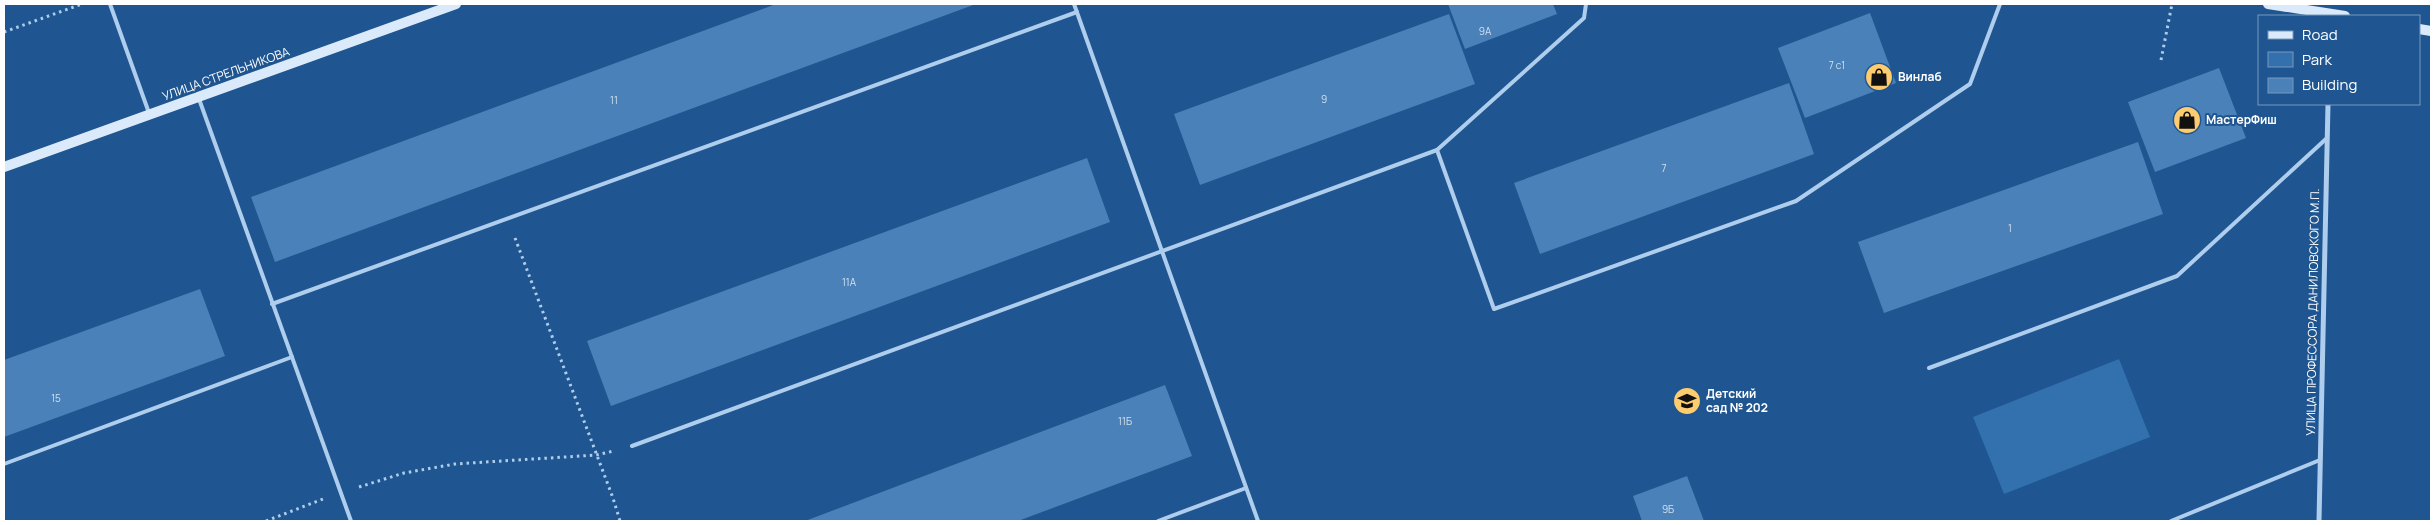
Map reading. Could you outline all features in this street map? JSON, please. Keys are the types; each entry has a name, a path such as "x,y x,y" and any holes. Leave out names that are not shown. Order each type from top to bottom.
{"street":[{"name":"УЛИЦА СТРЕЛЬНИКОВА","path":"4,167 456,4"},
{"path":"2268,4 2330,11 2342,15"},
{"name":"УЛИЦА ПРОФЕССОРА ДАНИЛОВСКОГО М.П.","path":"2319,521 2328,105"}],"lane":[{"path":"110,4 149,115"},
{"path":"1074,4 1258,521"},
{"path":"632,446 1437,150 1584,18 1586,4"},
{"path":"1437,150 1494,308 1796,201 1970,84 2000,4"},
{"path":"272,304 1077,12"},
{"path":"198,97 347,511 341,492"},
{"path":"1929,368 2177,276 2327,138"},
{"path":"4,464 292,357"},
{"path":"2171,521 2320,460"},
{"path":"1158,521 1246,488"},
{"path":"341,492 351,521"}],"path":[{"path":"4,32 82,4"},
{"path":"2161,60 2172,4"},
{"path":"508,219 620,521"},
{"path":"266,521 341,492 404,473 455,464 596,455 632,446"}],"green space":[{"path":"2119,359 2150,437 2004,494 1973,417"}],"building":[{"path":"776,4 976,4 275,262 251,197"},
{"path":"1448,4 1553,4 1557,14 1465,49"},
{"path":"1870,13 1896,83 1805,118 1778,48"},
{"path":"1449,14 1475,84 1200,185 1174,114"},
{"name":"МастерФиш","path":"2219,68 2246,138 2155,172 2128,102"},
{"path":"1789,83 1814,154 1540,254 1514,183"},
{"path":"2138,142 2163,214 1884,313 1858,242"},
{"path":"1087,158 1110,222 611,406 587,341"},
{"path":"200,289 225,356 4,437 4,360"},
{"path":"1165,385 1192,456 1018,521 805,521"},
{"path":"1687,476 1704,521 1642,521 1633,496"}],"place":[{"name":"Винлаб","path":"1879,77"},
{"name":"МастерФиш","path":"2187,120"},
{"name":"Детский сад № 202","path":"1687,401"}]}
